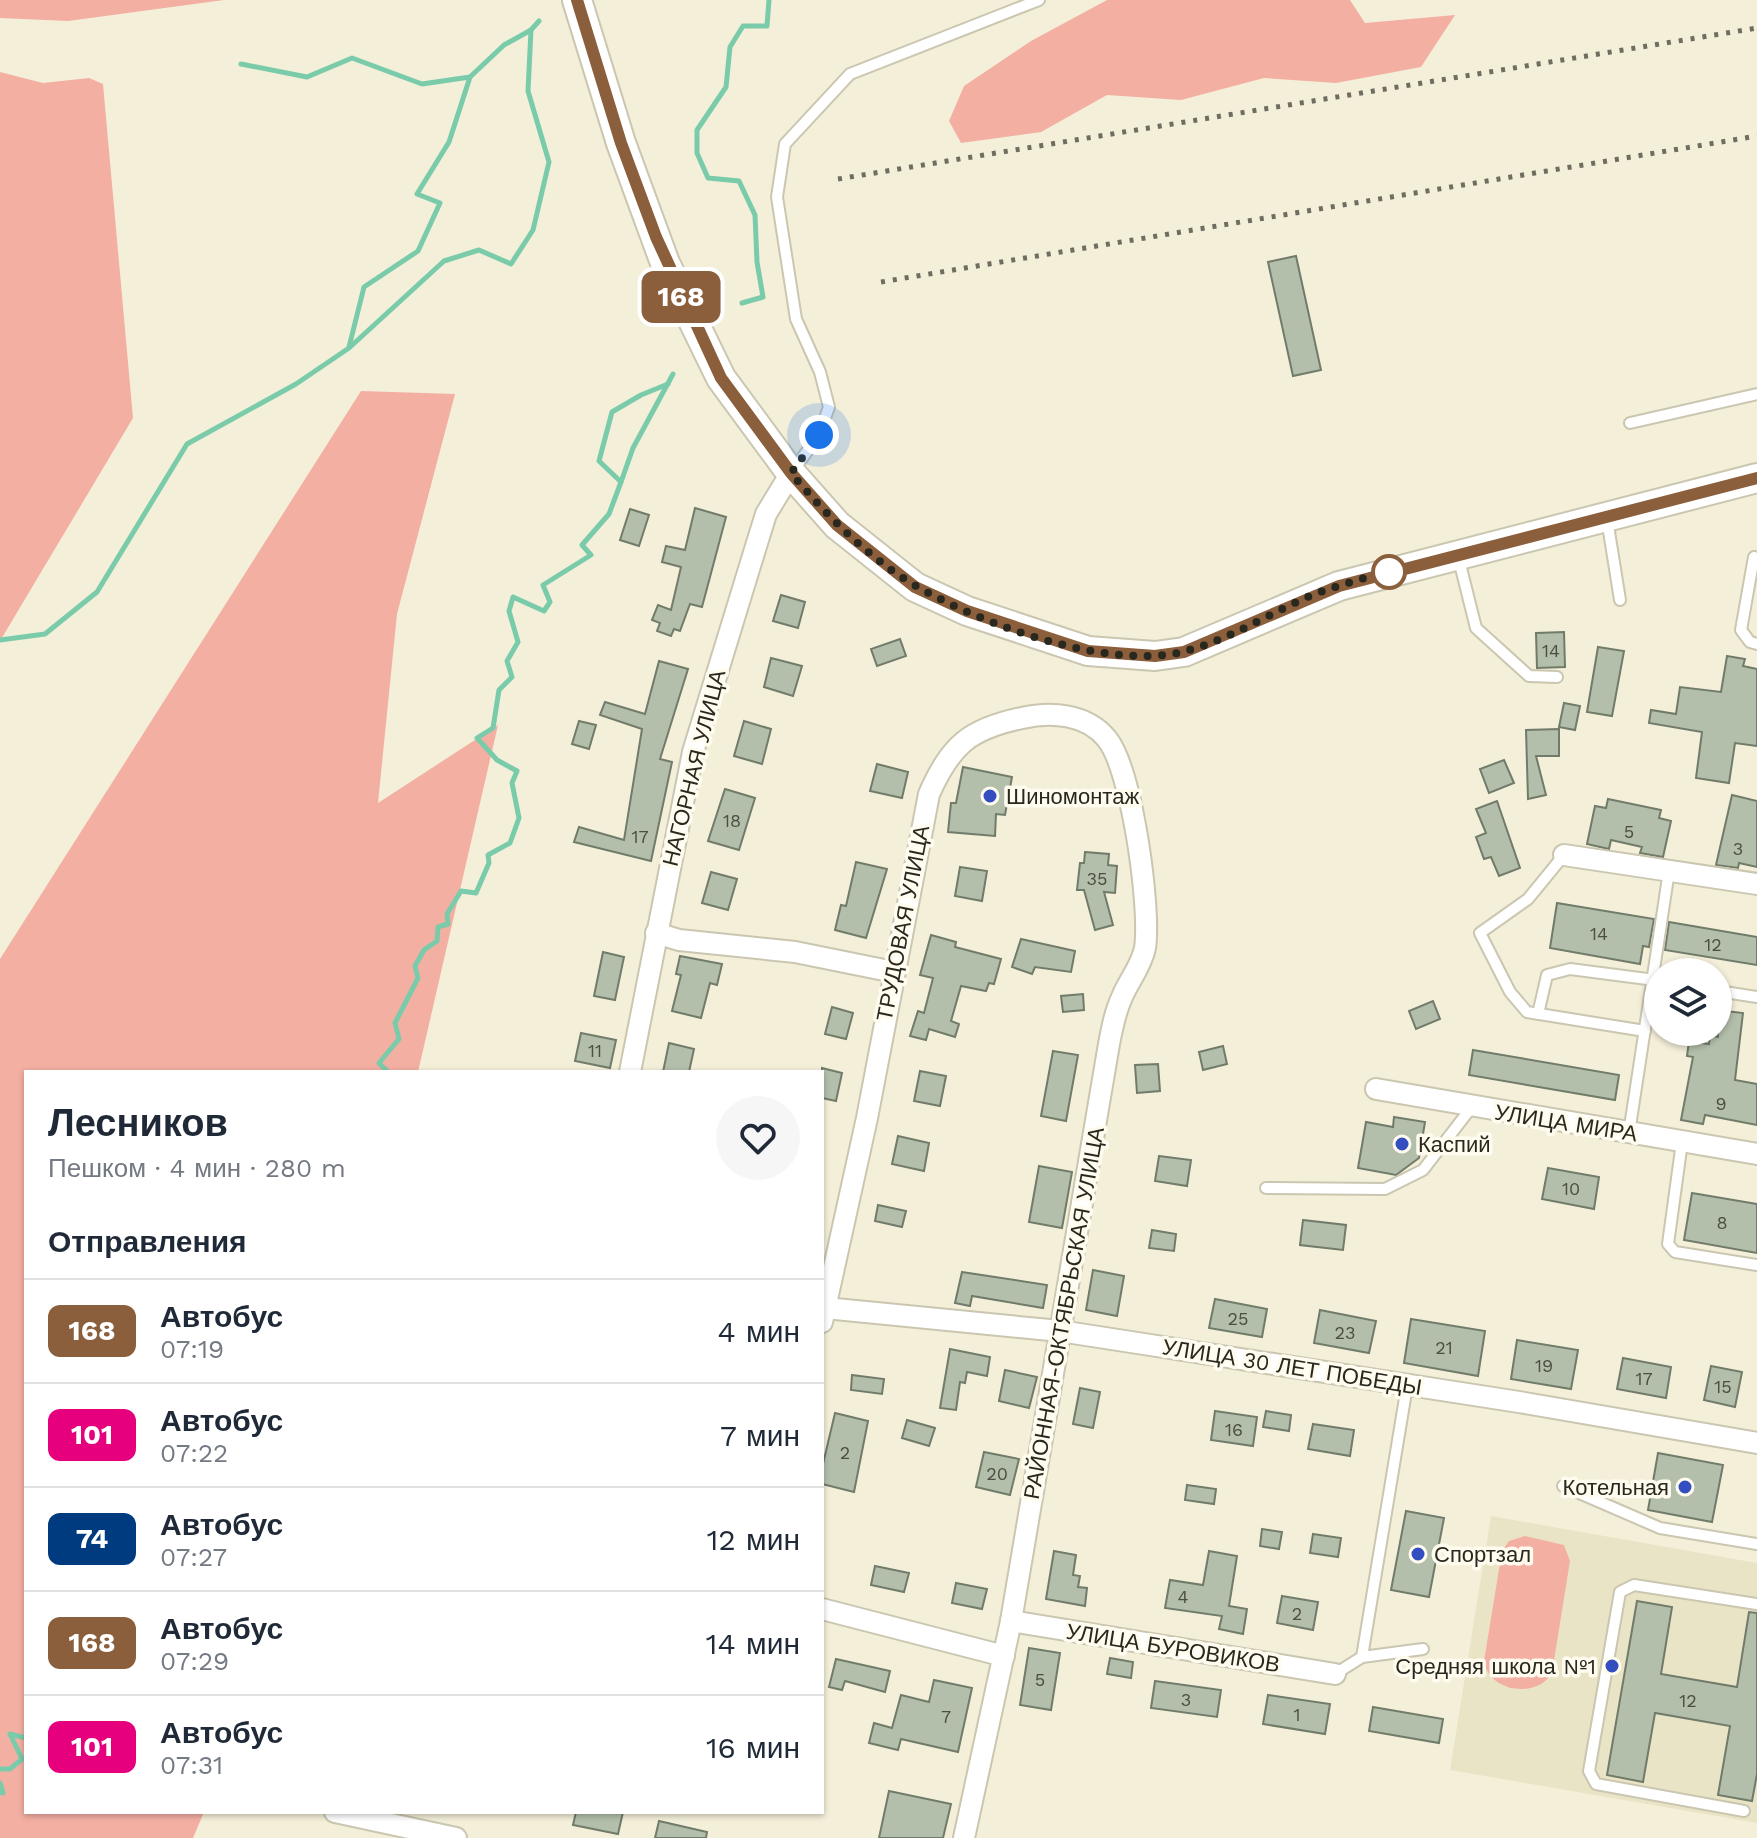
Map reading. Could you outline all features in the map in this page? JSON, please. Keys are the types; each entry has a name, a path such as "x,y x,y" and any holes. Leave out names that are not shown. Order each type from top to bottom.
{"main road":[{"path":"577,0 621,143 672,277 721,378 791,473 837,525 915,587 1009,627 1088,651 1155,656 1184,652 1316,594 1457,554 1757,478"}],"street":[{"name":"НАГОРНАЯ УЛИЦА","path":"630,1070 693,752 761,528 791,473"},
{"name":"ТРУДОВАЯ УЛИЦА","path":"824,1310 929,794 947,757 965,739 993,725 1030,716 1064,715 1079,720 1106,737 1120,766 1126,791"},
{"name":"РАЙОННАЯ-ОКТЯБРЬСКАЯ УЛИЦА","path":"964,1838 1011,1621 1114,1017 1139,969 1147,935 1142,876 1126,791"},
{"path":"1564,855 1757,884"},
{"path":"656,933 679,940 795,952 894,972"},
{"name":"УЛИЦА МИРА","path":"1376,1089 1471,1108 1757,1154"},
{"name":"УЛИЦА 30 ЛЕТ ПОБЕДЫ","path":"824,1315 1060,1331 1757,1443"},
{"path":"824,1610 1004,1656"},
{"name":"УЛИЦА БУРОВИКОВ","path":"1011,1621 1335,1674"},
{"path":"344,1814 456,1838"}],"lane":[{"path":"791,473 819,435 829,407 820,372 796,319 777,197 785,144 850,74 1039,0"},
{"path":"1630,423 1757,394"},
{"path":"1607,516 1620,600"},
{"path":"1757,543 1741,630 1750,642 1757,644"},
{"path":"1457,554 1476,628 1529,676 1557,677"},
{"path":"1564,855 1528,899 1480,933 1510,992 1527,1012 1644,1031"},
{"path":"1658,958 1669,871"},
{"path":"1538,1014 1547,975 1570,969 1644,979"},
{"path":"1732,993 1757,997"},
{"path":"1629,1133 1644,1037"},
{"path":"1266,1188 1365,1192 1396,1185 1423,1170 1471,1108"},
{"path":"1682,1142 1668,1244 1675,1252 1757,1265"},
{"path":"1362,1657 1407,1386"},
{"path":"1563,1486 1660,1528 1757,1544"},
{"path":"1744,1811 1596,1784 1589,1771 1620,1592 1634,1585 1757,1604"},
{"path":"1335,1674 1362,1657 1423,1649"}],"shaded area":[{"path":"0,0 224,0 68,21 0,18"},
{"path":"1107,0 1350,0 1365,23 1455,15 1421,67 1336,83 1264,78 1181,100 1107,95 1041,132 961,143 949,121 964,86 1031,41"},
{"path":"0,72 43,83 89,78 103,84 133,418 0,641"},
{"path":"361,391 455,394 397,614 378,803 498,725 418,1070 24,1070 24,1814 203,1814 193,1838 0,1838 0,959"},
{"name":"Средняя школа №1","path":"1491,1516 1757,1563 1757,1823 1450,1770"},
{"path":"1525,1536 1564,1545 1570,1561 1552,1673 1545,1681 1525,1689 1494,1680 1484,1661 1502,1551 1509,1541"}],"building":[{"path":"1296,256 1321,370 1293,376 1268,262"},
{"path":"695,508 726,517 702,607 690,604 680,631 674,629 671,636 657,631 660,623 652,620 658,605 671,610 681,567 662,562 666,546 685,550"},
{"path":"630,509 649,515 639,546 620,540"},
{"path":"781,595 805,602 798,628 773,621"},
{"path":"1564,632 1565,667 1537,668 1536,633"},
{"path":"900,639 906,656 877,666 871,649"},
{"path":"1598,647 1624,651 1612,716 1587,712"},
{"path":"1727,656 1745,659 1743,666 1757,669 1757,746 1735,743 1729,783 1696,778 1702,732 1649,723 1651,710 1676,714 1680,687 1721,692"},
{"path":"771,658 802,666 793,696 764,687"},
{"path":"659,661 688,669 660,759 672,762 651,861 574,842 579,827 624,840 642,729 600,715 605,702 645,714"},
{"path":"1564,703 1580,706 1575,730 1559,727"},
{"path":"579,721 596,725 589,749 572,744"},
{"path":"744,721 771,729 762,764 734,756"},
{"path":"1559,729 1559,756 1536,756 1546,795 1528,799 1526,730"},
{"path":"1504,760 1514,783 1489,793 1480,769"},
{"path":"877,764 908,772 902,798 870,791"},
{"path":"963,767 1012,777 1005,815 996,814 995,836 948,832 951,803 956,803"},
{"path":"725,789 755,798 739,850 708,841"},
{"path":"1732,795 1757,801 1757,867 1739,863 1738,868 1716,865"},
{"path":"1608,799 1661,810 1659,818 1671,821 1663,857 1640,853 1642,847 1611,840 1609,849 1587,844 1595,806 1606,808"},
{"path":"1497,801 1520,868 1499,876 1491,857 1484,859 1476,837 1486,833 1476,809"},
{"path":"1085,852 1109,854 1108,865 1117,866 1115,893 1104,892 1113,925 1095,930 1084,890 1077,890 1080,863 1084,863"},
{"path":"856,862 887,869 866,938 835,930 841,905 846,906"},
{"path":"960,867 987,871 982,901 955,896"},
{"path":"711,872 737,879 728,910 702,903"},
{"path":"1557,903 1654,919 1649,947 1643,946 1640,964 1550,948"},
{"path":"1669,922 1757,937 1757,965 1732,961 1732,958 1665,950"},
{"path":"931,935 956,942 955,947 1001,959 994,984 989,983 986,991 961,986 951,1021 959,1024 955,1037 929,1029 926,1040 910,1036 918,1011 924,1013 933,978 920,975"},
{"path":"1021,939 1075,951 1071,972 1035,967 1032,974 1012,967"},
{"path":"603,952 624,957 615,1000 594,996"},
{"path":"680,956 722,964 717,985 710,983 701,1018 672,1011 681,975 676,974"},
{"path":"1083,994 1084,1010 1063,1012 1061,996"},
{"path":"1433,1001 1440,1019 1416,1029 1409,1011"},
{"path":"832,1007 853,1013 846,1039 825,1034"},
{"path":"1732,1012 1743,1013 1735,1080 1757,1084 1757,1125 1705,1115 1703,1124 1681,1120 1693,1057 1687,1056 1688,1046 1732,1046"},
{"path":"581,1033 616,1040 610,1068 575,1061"},
{"path":"669,1043 694,1049 689,1070 663,1070"},
{"path":"1223,1046 1227,1064 1203,1070 1199,1052"},
{"path":"1473,1050 1619,1075 1615,1100 1469,1075"},
{"path":"1053,1051 1078,1055 1066,1121 1041,1116"},
{"path":"1158,1064 1160,1091 1137,1093 1135,1065"},
{"path":"822,1070 842,1073 836,1101 824,1098"},
{"path":"920,1071 946,1076 940,1106 914,1101"},
{"path":"1394,1117 1425,1122 1419,1158 1396,1175 1358,1168 1366,1122 1393,1127"},
{"path":"898,1136 929,1143 924,1171 892,1164"},
{"path":"1159,1156 1191,1160 1187,1186 1155,1181"},
{"path":"1039,1166 1072,1172 1062,1228 1029,1222"},
{"path":"1548,1168 1599,1177 1594,1209 1542,1199"},
{"path":"1692,1193 1757,1204 1757,1253 1684,1240"},
{"path":"878,1205 906,1211 902,1227 875,1221"},
{"path":"1303,1220 1346,1225 1343,1250 1300,1245"},
{"path":"1152,1230 1176,1234 1174,1251 1149,1248"},
{"path":"1093,1270 1124,1276 1117,1316 1086,1310"},
{"path":"962,1272 1047,1285 1043,1308 972,1296 970,1306 955,1303"},
{"path":"1215,1299 1267,1309 1262,1337 1209,1328"},
{"path":"1320,1310 1376,1321 1369,1353 1314,1343"},
{"path":"1411,1319 1485,1331 1478,1376 1404,1363"},
{"path":"1517,1340 1578,1350 1571,1389 1511,1379"},
{"path":"950,1349 990,1357 987,1376 967,1372 965,1383 960,1382 956,1410 940,1408"},
{"path":"1623,1358 1671,1367 1666,1398 1617,1389"},
{"path":"1711,1366 1742,1372 1735,1407 1704,1400"},
{"path":"1005,1370 1037,1377 1029,1408 999,1401"},
{"path":"852,1375 884,1379 882,1394 851,1390"},
{"path":"1080,1388 1100,1392 1093,1428 1073,1424"},
{"path":"1215,1411 1257,1417 1253,1446 1211,1440"},
{"path":"1266,1411 1291,1415 1289,1431 1263,1427"},
{"path":"835,1413 868,1421 854,1492 824,1484 824,1460"},
{"path":"907,1420 935,1428 929,1446 902,1438"},
{"path":"1313,1424 1354,1430 1350,1456 1308,1449"},
{"path":"984,1452 1019,1459 1010,1495 976,1487"},
{"name":"Котельная","path":"1658,1453 1723,1465 1712,1522 1648,1510"},
{"path":"1187,1485 1216,1489 1214,1504 1185,1500"},
{"name":"Спортзал","path":"1406,1511 1444,1518 1429,1597 1391,1590"},
{"path":"1262,1529 1282,1532 1279,1549 1260,1546"},
{"path":"1313,1534 1341,1538 1338,1557 1310,1553"},
{"path":"1054,1551 1076,1555 1073,1575 1080,1576 1078,1587 1087,1588 1085,1606 1046,1599"},
{"path":"1209,1551 1237,1556 1229,1606 1247,1609 1243,1634 1219,1629 1222,1616 1165,1608 1170,1580 1203,1585"},
{"path":"875,1566 909,1573 904,1592 871,1585"},
{"path":"956,1583 987,1589 982,1609 952,1603"},
{"path":"1282,1596 1318,1602 1313,1630 1277,1623"},
{"path":"1637,1601 1672,1607 1661,1674 1737,1687 1749,1612 1757,1613 1757,1774 1752,1801 1718,1795 1730,1726 1655,1713 1643,1782 1607,1775"},
{"path":"1029,1648 1060,1653 1051,1710 1020,1705"},
{"path":"1110,1658 1133,1662 1131,1678 1107,1674"},
{"path":"836,1659 890,1671 885,1692 845,1681 842,1690 829,1687"},
{"path":"934,1680 972,1688 958,1752 901,1739 898,1750 869,1743 874,1723 892,1728 901,1695 929,1702"},
{"path":"1155,1681 1221,1690 1217,1717 1151,1708"},
{"path":"1268,1695 1330,1704 1325,1734 1263,1724"},
{"path":"1373,1707 1443,1719 1439,1743 1369,1731"},
{"path":"889,1791 951,1804 943,1838 879,1838"},
{"path":"576,1814 623,1814 618,1834 573,1825"},
{"path":"659,1821 707,1832 706,1838 655,1838"}],"waterway":[{"path":"742,303 763,297 757,262 755,215 739,181 708,178 697,153 697,130 726,87 730,47 743,26 767,26 769,0"},
{"path":"0,640 45,634 97,592 187,444 296,384 349,348 444,261 479,250 511,264 533,230 549,162 528,91 531,30 539,21"},
{"path":"241,64 307,77 352,58 422,84 470,77 504,45 531,30"},
{"path":"349,347 364,287 418,251 440,203 417,194 449,142 470,77"},
{"path":"621,482 633,448 673,374"},
{"path":"386,1070 379,1063 399,1039 395,1023 418,978 415,966 424,950 437,941 438,927 448,924 447,914 461,891 476,893 489,863 488,855 510,843 519,818 512,783 517,771 497,760 477,738 493,728 499,690 512,677 507,661 518,642 509,611 513,597 544,611 550,602 543,585 591,555 582,545 609,514 621,482 599,461 612,412 668,384"},
{"path":"0,1769 10,1769 22,1759 10,1734 24,1738"},
{"path":"0,1783 3,1793 0,1792"}],"railway":[{"path":"838,179 1757,28"},
{"path":"881,282 1757,136"}],"bus line":[{"name":"168","path":"577,0 621,143 665,263 721,378 756,429 837,525 915,587 967,611 1088,651 1155,656 1184,652 1339,586 1757,478"}],"place":[{"name":"Шиномонтаж","path":"990,796"},
{"name":"Каспий","path":"1402,1144"},
{"name":"Котельная","path":"1685,1487"},
{"name":"Спортзал","path":"1418,1554"},
{"name":"Средняя школа №1","path":"1612,1666"}],"route":[{"path":"819,435 791,473 837,525 887,567 915,587 967,611 1088,651 1155,656 1184,652 1316,594 1396,569 1389,572"}]}
